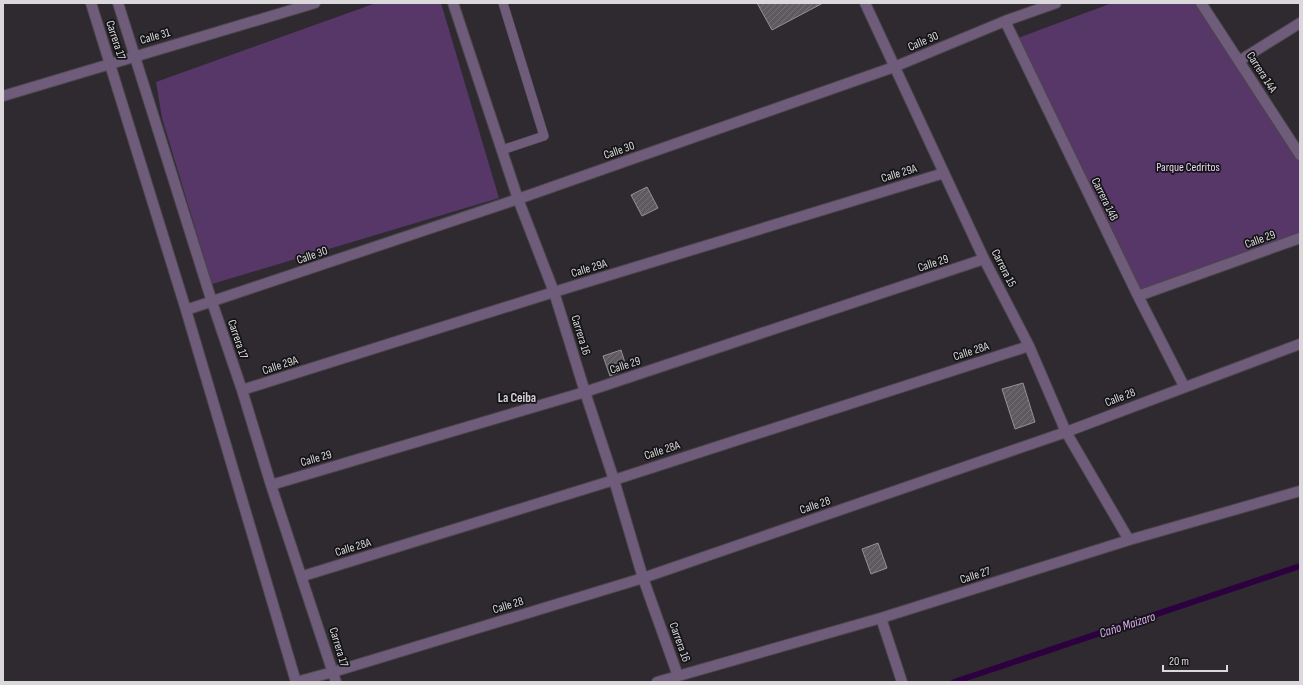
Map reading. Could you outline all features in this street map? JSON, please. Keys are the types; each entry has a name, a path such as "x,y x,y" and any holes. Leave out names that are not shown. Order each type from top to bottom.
{"street":[{"name":"Carrera 17","path":"91,3 186,310 296,682"},
{"name":"Carrera 17","path":"118,3 212,302 303,576 336,682"},
{"name":"Calle 31","path":"3,96 314,3"},
{"name":"Carrera 16","path":"453,3 518,199 554,292 614,480 643,578 678,676"},
{"name":"Carrera 15","path":"865,3 984,259 1029,346 1066,432 1129,540"},
{"name":"Calle 30","path":"186,310 518,199 894,67 1005,21 1056,3"},
{"name":"Carrera 14A","path":"1201,3 1300,155"},
{"name":"Carrera 14B","path":"1005,21 1138,296 1184,386"},
{"path":"1239,61 1300,23"},
{"name":"Calle 29A","path":"242,390 554,292 944,173"},
{"name":"Calle 29","path":"1138,296 1300,238"},
{"name":"Calle 29","path":"272,485 585,392 984,259"},
{"name":"Calle 28","path":"296,682 643,578 1066,432 1184,386 1300,344"},
{"name":"Calle 28A","path":"303,576 614,480 1029,346"},
{"name":"Calle 27","path":"657,682 881,618 1129,540 1300,491"},
{"path":"881,618 902,680"}],"lane":[{"path":"502,150 544,136 503,3"}],"green space":[{"path":"376,3 441,3 499,198 212,284 162,118 156,82"},
{"name":"Parque Cedritos","path":"1112,3 1197,3 1300,157 1300,237 1139,293 1015,39"}],"building":[{"path":"757,3 823,3 772,30"},
{"path":"647,187 658,208 642,216 631,195"},
{"path":"621,350 627,369 610,376 603,356"},
{"path":"1023,383 1035,422 1015,429 1002,389"},
{"path":"878,543 887,568 871,574 862,549"}],"waterway":[{"name":"Caño Maizaro","path":"954,682 1300,566"}],"district":[{"name":"La Ceiba","path":"517,397"}]}
